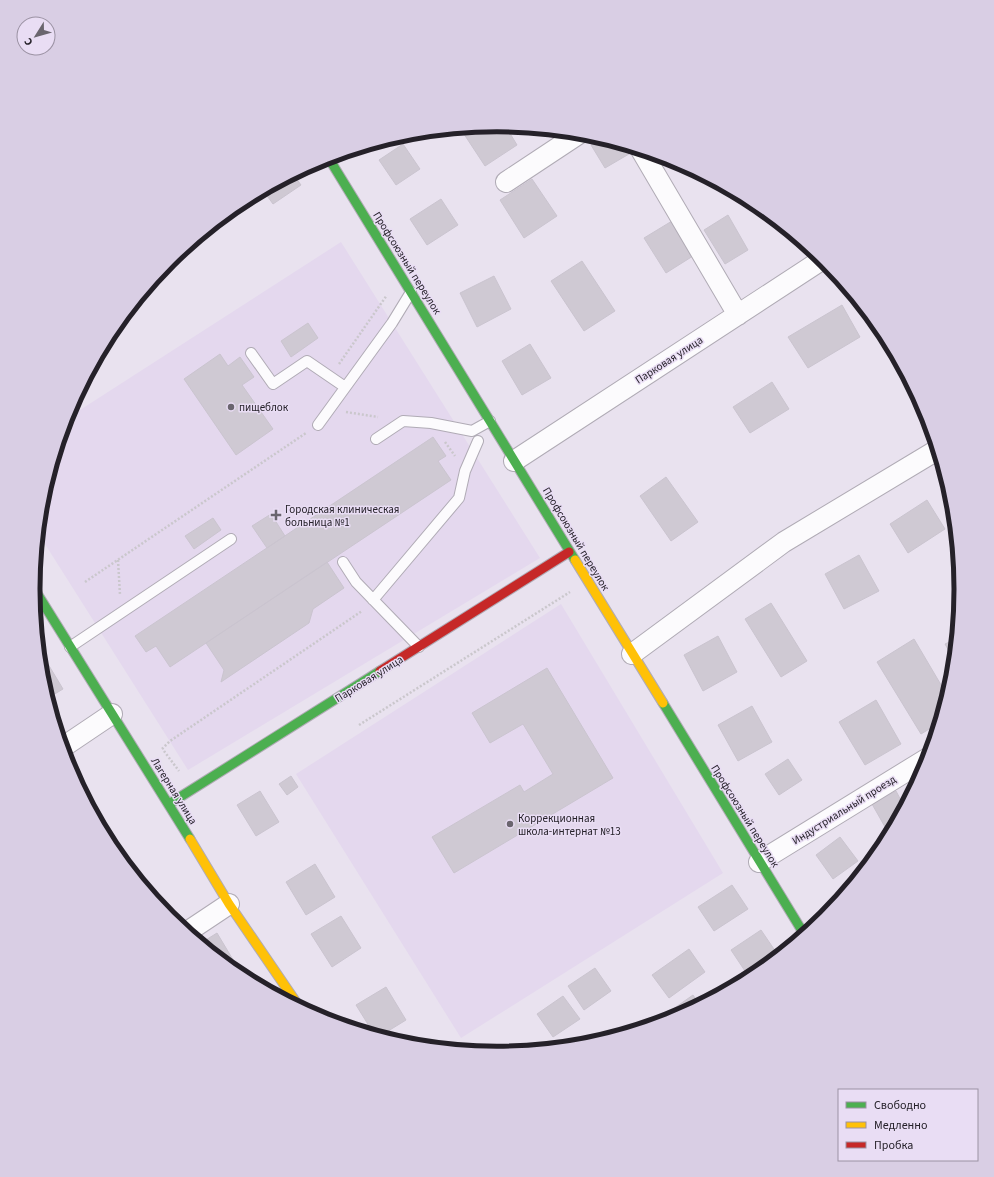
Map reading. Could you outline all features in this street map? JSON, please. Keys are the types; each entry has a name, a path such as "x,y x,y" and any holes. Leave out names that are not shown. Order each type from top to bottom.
{"street":[{"path":"506,182 573,138"},
{"path":"645,156 738,315"},
{"name":"Профсоюзный переулок","path":"331,163 801,929"},
{"name":"Парковая улица","path":"514,461 817,263"},
{"path":"632,654 784,542 933,453"},
{"name":"Парковая улица","path":"169,804 569,552"},
{"name":"Лагерная улица","path":"40,599 169,804 229,904 291,996"},
{"path":"67,743 112,714"},
{"name":"Индустриальный проезд","path":"759,862 919,764"},
{"path":"192,929 229,904"}],"lane":[{"path":"318,425 392,323 411,292"},
{"path":"251,353 272,384 307,361 345,387"},
{"path":"376,439 403,421 431,423 472,431 490,421"},
{"path":"373,600 459,498 465,471 478,441"},
{"path":"70,647 231,539"},
{"path":"343,562 356,582 419,647"}],"path":[{"path":"328,410 403,421"},
{"path":"431,423 465,471"},
{"path":"85,582 318,425"},
{"path":"118,560 120,613"},
{"path":"359,725 587,580"},
{"path":"162,749 170,741 366,608 373,600"}],"shaded area":[{"name":"Городская клиническая больница №1","path":"341,242 540,558 188,770 43,541 49,499 56,470 64,442 75,413"},
{"name":"Коррекционная школа-интернат №13","path":"561,604 723,873 461,1038 296,774"}],"building":[{"path":"463,132 509,132 517,145 485,166"},
{"path":"595,142 627,151 629,154 605,168 591,145"},
{"path":"403,144 420,169 396,185 379,160"},
{"path":"296,178 301,185 273,204 266,195"},
{"path":"532,179 557,216 524,238 500,200"},
{"path":"441,199 458,225 427,245 410,219"},
{"path":"728,215 748,250 725,264 704,230"},
{"path":"672,221 693,256 666,273 644,238"},
{"path":"582,261 615,311 584,331 551,281"},
{"path":"494,276 511,309 477,327 460,293"},
{"path":"842,305 860,337 808,368 788,337"},
{"path":"308,323 318,338 291,357 281,341"},
{"path":"530,344 551,378 522,395 502,361"},
{"name":"пищеблок","path":"220,354 228,366 240,357 254,377 242,385 273,429 236,455 184,379"},
{"path":"772,382 789,409 750,433 733,407"},
{"path":"433,437 446,456 438,461 451,480 170,667 156,646 146,652 135,636"},
{"path":"666,477 698,522 671,541 640,496"},
{"path":"927,500 945,529 908,553 890,524"},
{"path":"271,514 285,536 267,548 252,526"},
{"path":"213,518 221,530 194,549 185,536"},
{"path":"859,555 879,591 844,609 825,574"},
{"path":"327,562 344,588 313,609 309,623 221,682 224,670 206,643"},
{"path":"771,603 807,661 781,677 745,619"},
{"path":"718,636 737,672 703,691 684,655"},
{"path":"914,639 943,688 932,727 921,734 877,662"},
{"path":"951,641 949,652 945,644"},
{"path":"46,661 63,689 53,695"},
{"path":"547,668 613,778 454,873 432,837 520,785 524,792 553,774 523,724 490,743 472,713"},
{"path":"876,700 901,744 865,765 839,722"},
{"path":"752,706 772,742 738,761 718,725"},
{"path":"788,759 802,780 779,795 765,774"},
{"path":"291,776 298,787 287,795 279,784"},
{"path":"260,791 279,822 256,836 237,805"},
{"path":"896,791 901,801 886,828 872,804"},
{"path":"840,837 858,861 833,879 816,855"},
{"path":"315,864 335,897 306,915 286,882"},
{"path":"732,885 748,909 714,931 698,907"},
{"path":"341,916 361,948 332,967 311,934"},
{"path":"761,930 775,951 745,971 731,950"},
{"path":"217,933 234,962 219,951 206,940"},
{"path":"689,949 705,972 669,998 652,975"},
{"path":"595,968 611,991 584,1010 568,986"},
{"path":"386,987 406,1020 387,1032 379,1030 370,1027 356,1005"},
{"path":"693,995 696,999 672,1011 668,1012"},
{"path":"563,996 580,1019 553,1037 537,1014"}],"traffic: fast":[{"path":"331,163 575,560"},
{"path":"40,599 190,839"},
{"path":"169,804 380,671"},
{"path":"663,703 801,929"}],"traffic: slow":[{"path":"575,560 663,703"},
{"path":"190,839 229,904 292,997"}],"traffic: jam":[{"path":"380,671 569,552"}],"place":[{"name":"пищеблок","path":"231,407"},
{"name":"Городская клиническая больница №1","path":"276,515"},
{"name":"Коррекционная школа-интернат №13","path":"510,824"}]}
